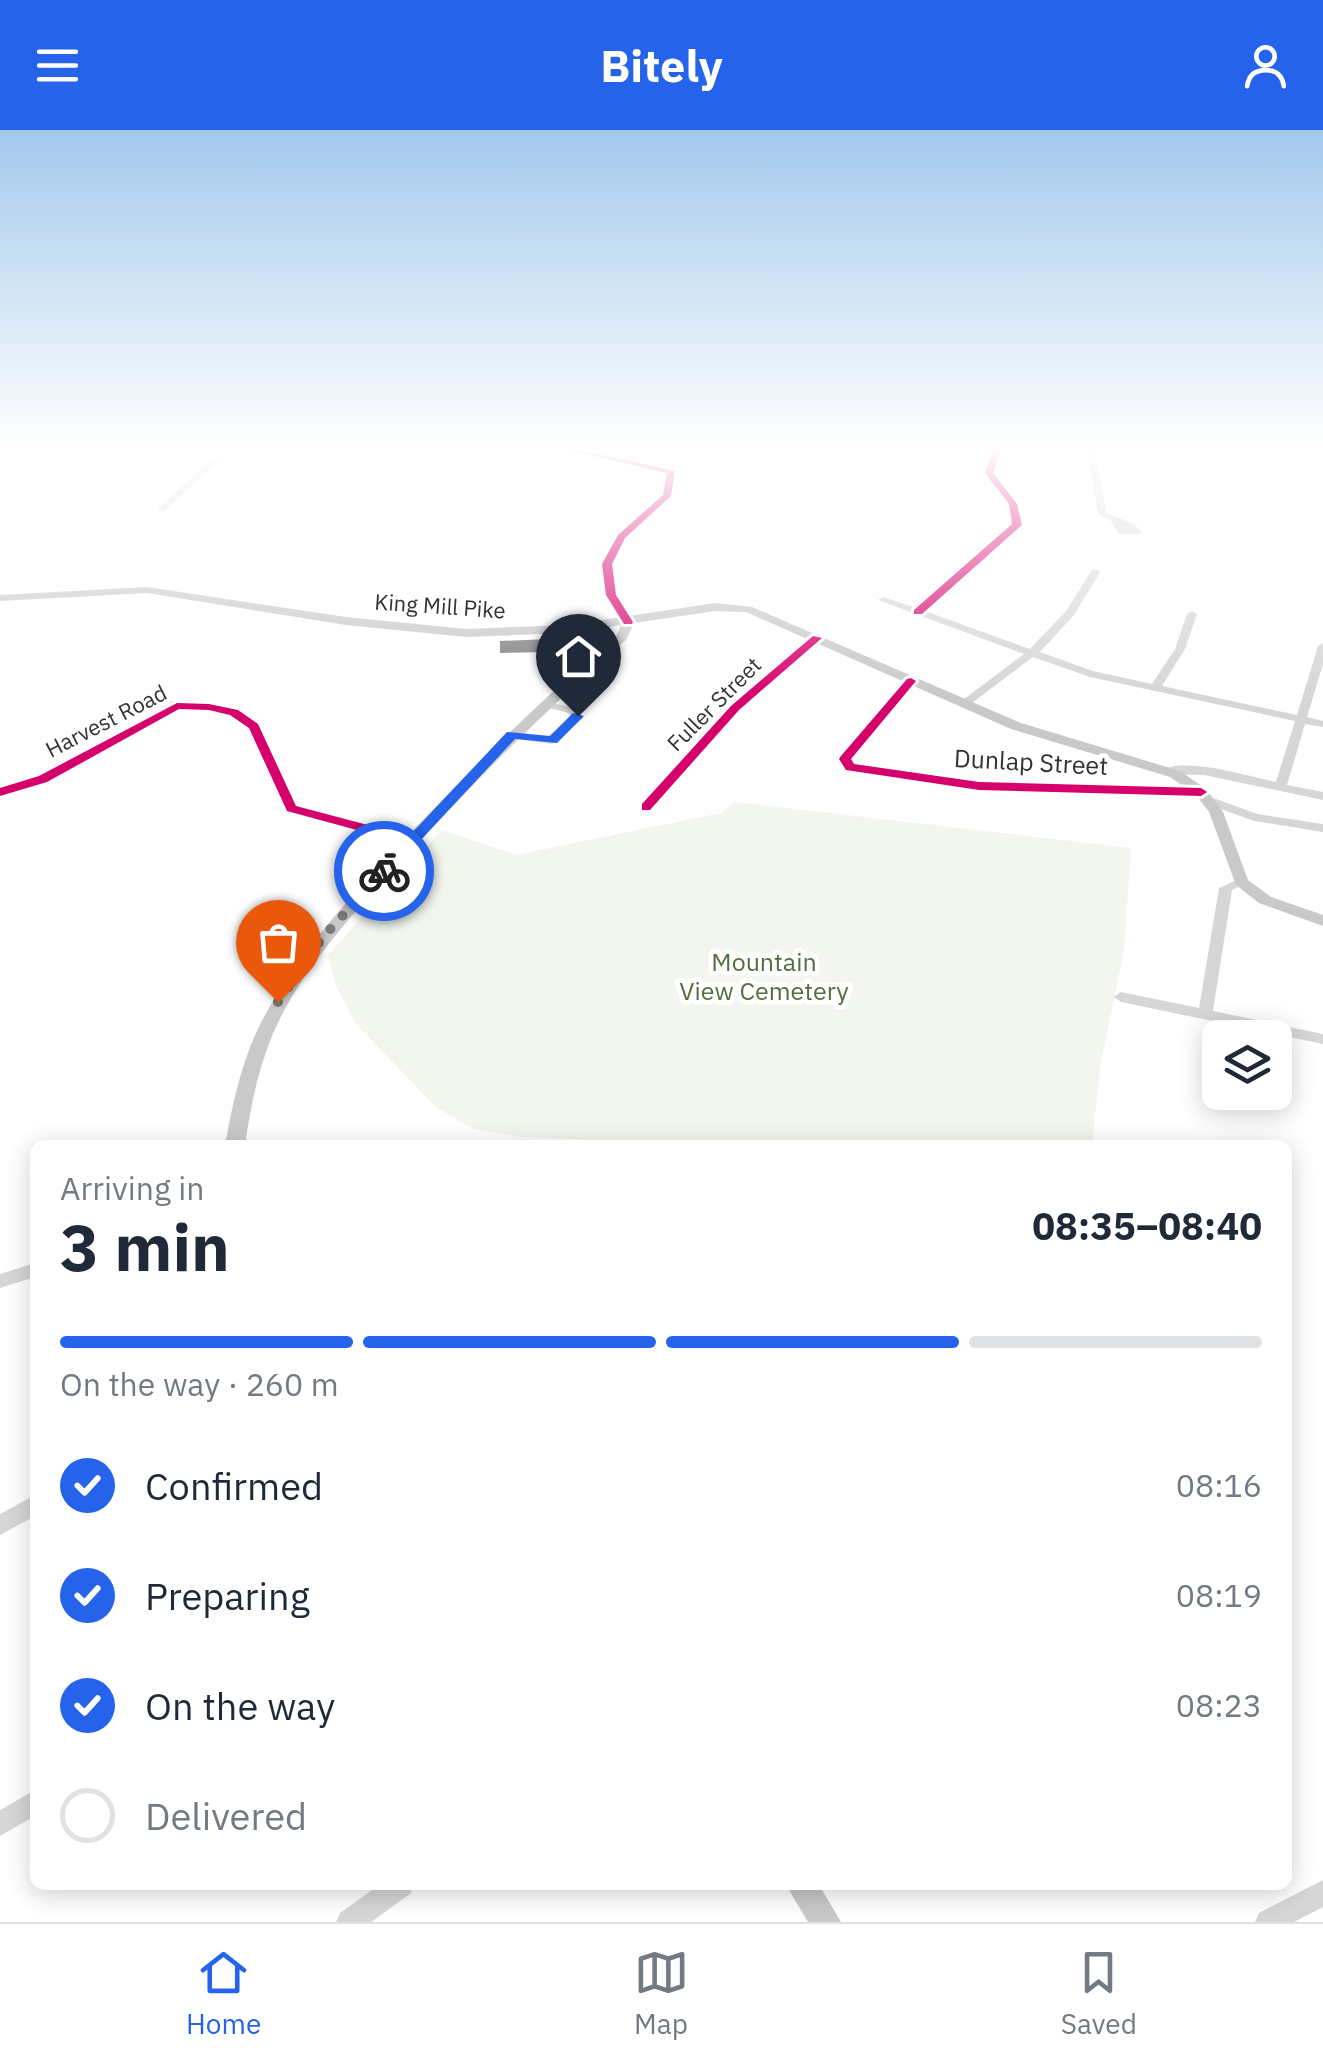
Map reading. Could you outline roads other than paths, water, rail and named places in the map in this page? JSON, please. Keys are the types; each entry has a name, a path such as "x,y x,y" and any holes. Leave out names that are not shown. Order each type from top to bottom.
{"main road":[{"name":"King Mill Pike","path":"0,598 147,590 286,613 466,633 535,632 628,622 705,608 740,607 1036,733 1167,770 1204,796"},
{"path":"236,1140 252,1063 288,984 323,937 512,735 622,637 628,622"},
{"path":"1204,796 1224,827 1234,870 1241,882 1265,900 1323,921"},
{"path":"804,1890 826,1922"}],"street":[{"path":"628,531 607,564 611,595 628,622"},
{"path":"918,612 1011,531"},
{"path":"964,704 1033,654 1070,613 1095,572"},
{"path":"882,600 1090,674 1323,724"},
{"path":"1156,688 1180,649 1192,614"},
{"name":"Fuller Street","path":"646,806 735,708 817,638"},
{"path":"1281,786 1323,646"},
{"name":"Dunlap Street","path":"911,681 845,759 846,764 858,770 1011,789 1204,796 1254,817 1323,828"},
{"path":"150,702 177,706"},
{"path":"512,735 553,740 577,718 573,711 545,704"},
{"name":"Harvest Road","path":"0,792 43,778 177,706 209,706 248,719 257,731 286,803 297,812 412,841"},
{"path":"1167,770 1204,771 1323,796"},
{"path":"1205,1014 1226,888 1241,882"},
{"path":"1120,998 1323,1039"},
{"path":"0,1281 30,1272"},
{"path":"0,1525 30,1508"},
{"path":"0,1824 30,1805"},
{"path":"349,1922 393,1890"},
{"path":"1268,1922 1323,1893"}],"park label":[{"name":"Mountain View Cemetery","path":"764,976"}]}
